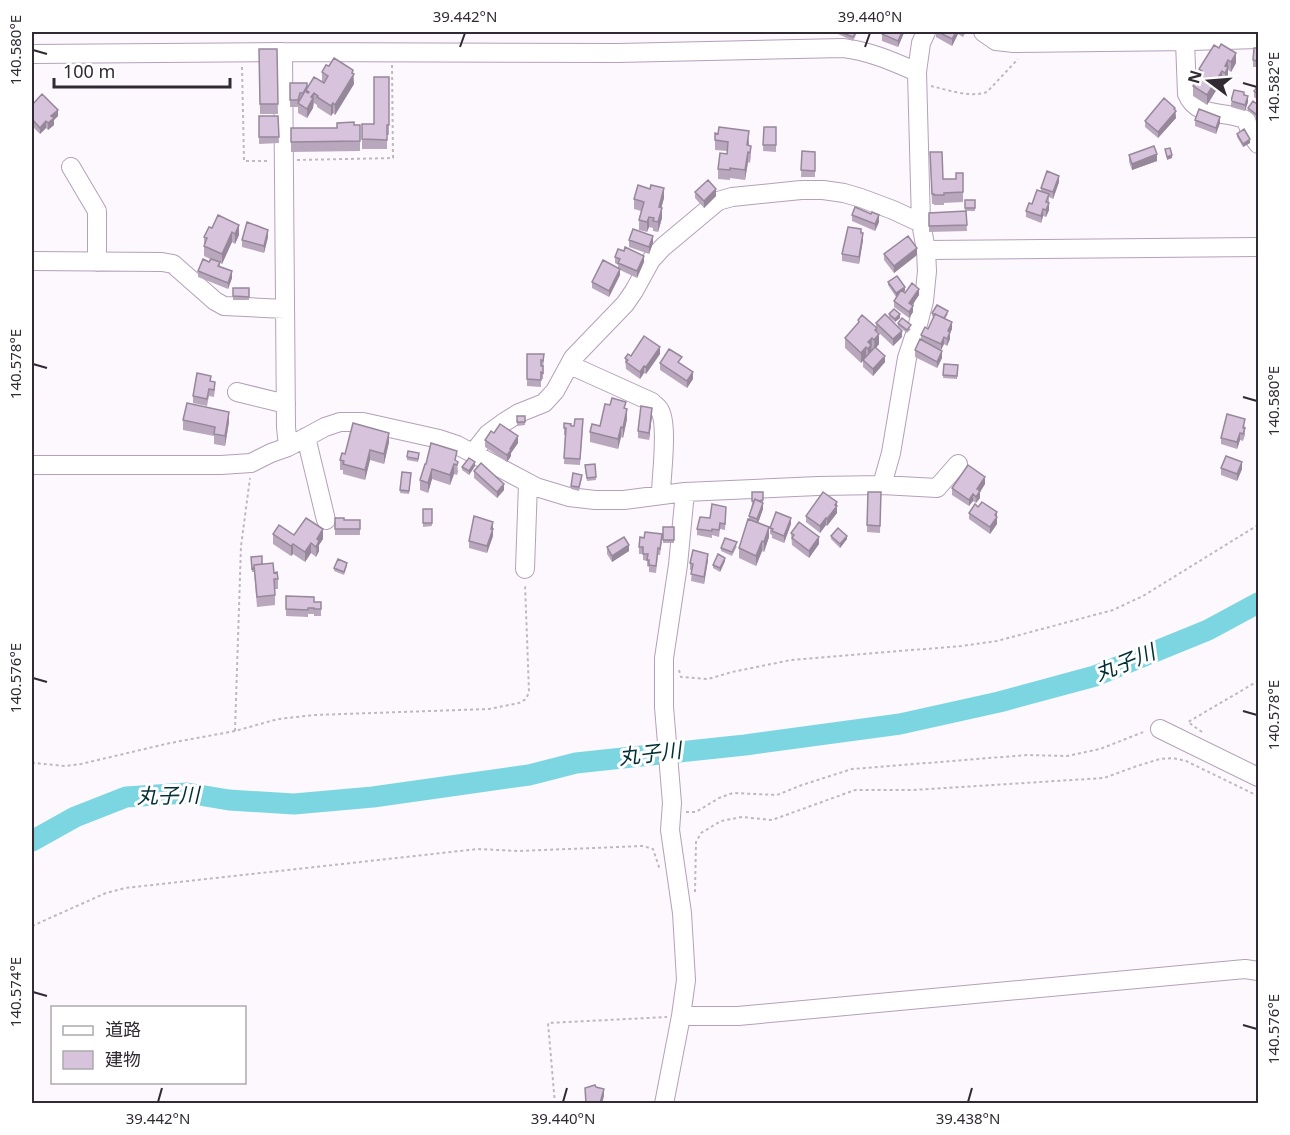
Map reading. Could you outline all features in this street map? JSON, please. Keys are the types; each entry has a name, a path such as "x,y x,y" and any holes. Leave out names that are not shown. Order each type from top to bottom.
{"street":[{"path":"882,485 891,453 907,358 924,301 927,272 921,223 917,77 921,43 926,32"},
{"path":"983,32 996,41 1022,43 1258,39"},
{"path":"1185,42 1189,100 1201,110 1246,120 1258,144"},
{"path":"32,54 618,52 843,48 860,50 888,59 917,77"},
{"path":"283,52 288,447"},
{"path":"71,167 98,212 97,262"},
{"path":"473,453 488,434 503,423 519,413 544,403 555,391 581,349 625,304 651,260 663,247 718,201 732,197 823,190 861,198 921,223"},
{"path":"926,250 1258,247"},
{"path":"32,261 173,264 215,301 224,306 285,309"},
{"path":"570,365 652,402 658,408 663,419 664,433 660,494"},
{"path":"237,392 286,404"},
{"path":"32,465 251,463 288,447 325,426 340,422 363,422 439,439 473,453 536,487 569,497 595,500 624,500 685,492 882,485 938,488 958,464"},
{"path":"306,437 326,520"},
{"path":"525,569 528,483"},
{"path":"664,1104 686,980 682,913 670,830 672,808 664,707 664,658 678,565 685,492"},
{"path":"1160,729 1258,777"},
{"path":"681,1016 738,1016 1245,969 1258,971"}],"path":[{"path":"917,77 962,93 981,94 987,92 1018,59 1022,43"},
{"path":"242,52 244,161 393,158 392,52"},
{"path":"235,732 241,546 251,463"},
{"path":"679,668 681,677 708,679 791,660 997,641 1113,610 1143,596 1258,525"},
{"path":"32,764 66,766 81,764 170,743 235,732 278,719 489,710 519,703 526,699 529,692 525,569"},
{"path":"1203,733 1188,722 1258,681"},
{"path":"672,808 696,812 719,798 733,793 777,795 852,769 1027,755 1067,756 1100,749 1144,731 1160,729"},
{"path":"695,896 696,842 701,833 721,821 742,818 772,820 855,790 913,790 1104,778 1160,759 1173,758 1186,761 1258,796"},
{"path":"32,926 106,893 125,888 478,849 518,851 644,846 653,849 660,869"},
{"path":"555,1104 548,1023 681,1016"}],"building":[{"path":"840,32 856,32 853,37"},
{"path":"883,32 902,32 898,41 882,34"},
{"path":"938,32 956,32 952,39"},
{"path":"1221,44 1236,53 1231,62 1228,60 1225,73 1222,71 1207,95 1193,86 1202,71 1199,69 1214,45 1219,48"},
{"path":"1254,48 1258,48 1258,61 1253,60"},
{"path":"259,49 277,49 278,104 260,104"},
{"path":"334,58 353,70 354,74 335,105 333,103 331,106 314,93 307,109 298,103 305,91 309,92 306,90 314,77 324,83 328,76 322,72"},
{"path":"374,77 389,77 387,140 362,139 362,124 374,124"},
{"path":"290,83 307,83 298,100 290,100"},
{"path":"1234,90 1244,92 1244,95 1248,96 1245,105 1231,101"},
{"path":"42,94 58,110 51,116 54,118 48,123 46,121 40,128 32,119 32,105"},
{"path":"1164,98 1176,111 1158,132 1145,121"},
{"path":"1253,101 1258,105 1256,114 1248,108"},
{"path":"1199,109 1220,117 1216,128 1195,120"},
{"path":"259,116 278,116 279,137 259,137"},
{"path":"354,122 354,125 360,125 360,141 291,142 291,128 337,128 337,123"},
{"path":"719,127 749,131 747,145 751,146 745,170 718,169 720,153 727,154 728,142 715,140 715,133 718,134"},
{"path":"764,127 776,127 776,145 763,145"},
{"path":"1244,129 1250,139 1243,144 1237,134"},
{"path":"1154,146 1157,154 1132,164 1129,155"},
{"path":"1170,148 1172,155 1167,157 1165,149"},
{"path":"802,151 815,152 815,171 801,170"},
{"path":"930,152 942,152 943,179 956,179 956,173 963,173 963,192 932,194"},
{"path":"1047,171 1059,176 1053,192 1041,188"},
{"path":"708,180 716,189 704,201 695,192"},
{"path":"638,185 650,189 651,185 664,188 658,222 649,217 647,222 639,220 644,202 634,199"},
{"path":"1037,190 1049,194 1046,202 1049,203 1046,210 1043,209 1041,216 1026,211 1029,203 1032,204"},
{"path":"965,200 975,200 975,208 965,208"},
{"path":"855,207 879,215 875,224 852,215"},
{"path":"966,211 967,225 929,226 929,213"},
{"path":"218,215 239,225 235,234 232,232 222,254 204,246 207,238 204,237 209,227 212,228"},
{"path":"247,222 268,230 264,246 242,240"},
{"path":"848,227 861,229 863,233 859,257 842,254"},
{"path":"633,229 653,236 649,247 629,240"},
{"path":"908,236 917,248 894,266 884,254"},
{"path":"625,247 644,256 637,271 618,263 620,259 615,257 618,249 624,251"},
{"path":"203,259 209,262 211,259 220,262 218,266 232,271 228,283 198,271"},
{"path":"603,260 620,269 609,291 592,282"},
{"path":"897,276 905,287 896,293 888,282"},
{"path":"912,283 919,289 909,303 913,306 909,312 894,301 901,290 905,293"},
{"path":"233,288 249,288 249,297 233,296"},
{"path":"937,305 948,311 944,318 932,313"},
{"path":"894,309 900,314 895,319 889,314"},
{"path":"885,314 902,331 893,339 876,323"},
{"path":"935,314 952,322 947,339 944,337 941,344 921,335 925,327 928,329"},
{"path":"862,315 877,328 875,330 879,334 874,340 872,338 868,342 871,345 861,353 845,338"},
{"path":"902,318 911,325 907,330 898,323"},
{"path":"644,336 660,347 640,372 626,362 628,360 625,358 628,354 631,356"},
{"path":"920,339 942,351 937,362 915,350"},
{"path":"875,347 885,356 873,369 863,360"},
{"path":"669,349 682,357 678,362 693,372 687,381 660,363"},
{"path":"527,354 544,354 543,361 541,360 543,373 541,372 541,380 527,379"},
{"path":"944,364 958,365 957,376 943,375"},
{"path":"197,373 211,376 210,381 215,382 214,390 209,389 207,399 193,396"},
{"path":"612,398 626,402 623,428 621,427 618,439 590,432 592,424 600,426 605,404 610,405"},
{"path":"187,403 229,412 225,436 214,434 215,427 183,420"},
{"path":"641,406 652,408 649,433 638,431"},
{"path":"1227,414 1245,419 1243,434 1240,433 1237,442 1221,438"},
{"path":"517,416 525,416 525,422 517,422"},
{"path":"575,419 583,419 580,459 564,458 566,428 564,428 564,423 574,426"},
{"path":"353,423 389,433 384,454 370,450 365,470 343,464 344,461 340,460 342,453 345,454"},
{"path":"500,424 518,436 507,455 485,440"},
{"path":"431,443 457,451 455,460 458,462 457,465 454,464 450,475 432,469 428,483 420,480"},
{"path":"408,451 419,453 418,459 407,457"},
{"path":"1226,456 1242,462 1237,474 1221,468"},
{"path":"469,458 475,462 469,471 462,467"},
{"path":"481,463 504,484 497,492 474,471"},
{"path":"595,464 596,477 587,478 585,465"},
{"path":"968,465 985,477 977,489 980,491 976,497 973,494 969,500 952,488"},
{"path":"402,472 411,473 409,491 400,490"},
{"path":"573,473 582,475 579,487 571,486"},
{"path":"752,492 763,492 763,500 752,501"},
{"path":"823,492 837,502 835,505 837,506 820,526 806,516"},
{"path":"868,492 881,492 880,526 867,525"},
{"path":"755,499 763,503 757,519 749,516"},
{"path":"982,502 997,512 995,515 997,517 990,527 969,513 975,504 978,507"},
{"path":"712,504 726,507 725,524 720,523 719,530 697,529 700,517 710,518"},
{"path":"423,509 432,509 432,523 423,523"},
{"path":"776,512 791,518 784,536 770,528"},
{"path":"474,516 493,522 487,546 469,541"},
{"path":"306,518 323,529 317,539 319,541 316,547 311,543 305,552 273,534 279,525 294,535"},
{"path":"335,518 360,520 360,529 335,529"},
{"path":"748,519 769,527 756,556 739,548"},
{"path":"799,522 819,537 809,551 792,538 794,535 791,533"},
{"path":"663,527 674,527 674,540 663,540"},
{"path":"838,528 847,536 840,544 831,536"},
{"path":"645,532 662,534 656,566 649,565 648,554 643,554 643,547 639,547 640,537 644,538"},
{"path":"624,537 629,545 612,556 607,547"},
{"path":"725,538 737,542 732,552 721,548"},
{"path":"693,550 708,554 704,577 691,574 693,564 690,563"},
{"path":"718,554 725,558 720,568 713,565"},
{"path":"262,556 262,564 254,565 252,569 251,557"},
{"path":"338,559 347,563 344,572 334,568"},
{"path":"273,563 274,573 277,572 278,579 274,579 275,595 257,597 254,565"},
{"path":"286,596 314,597 314,602 321,602 321,609 286,609"},
{"path":"595,1085 604,1089 600,1103 604,1104 586,1104 585,1088"}],"waterway":[{"name":"丸子川","path":"32,841 75,817 126,797 187,793 229,800 294,804 373,797 529,775 576,763 745,745 900,724 999,702 1095,676 1208,630 1258,603"}]}
